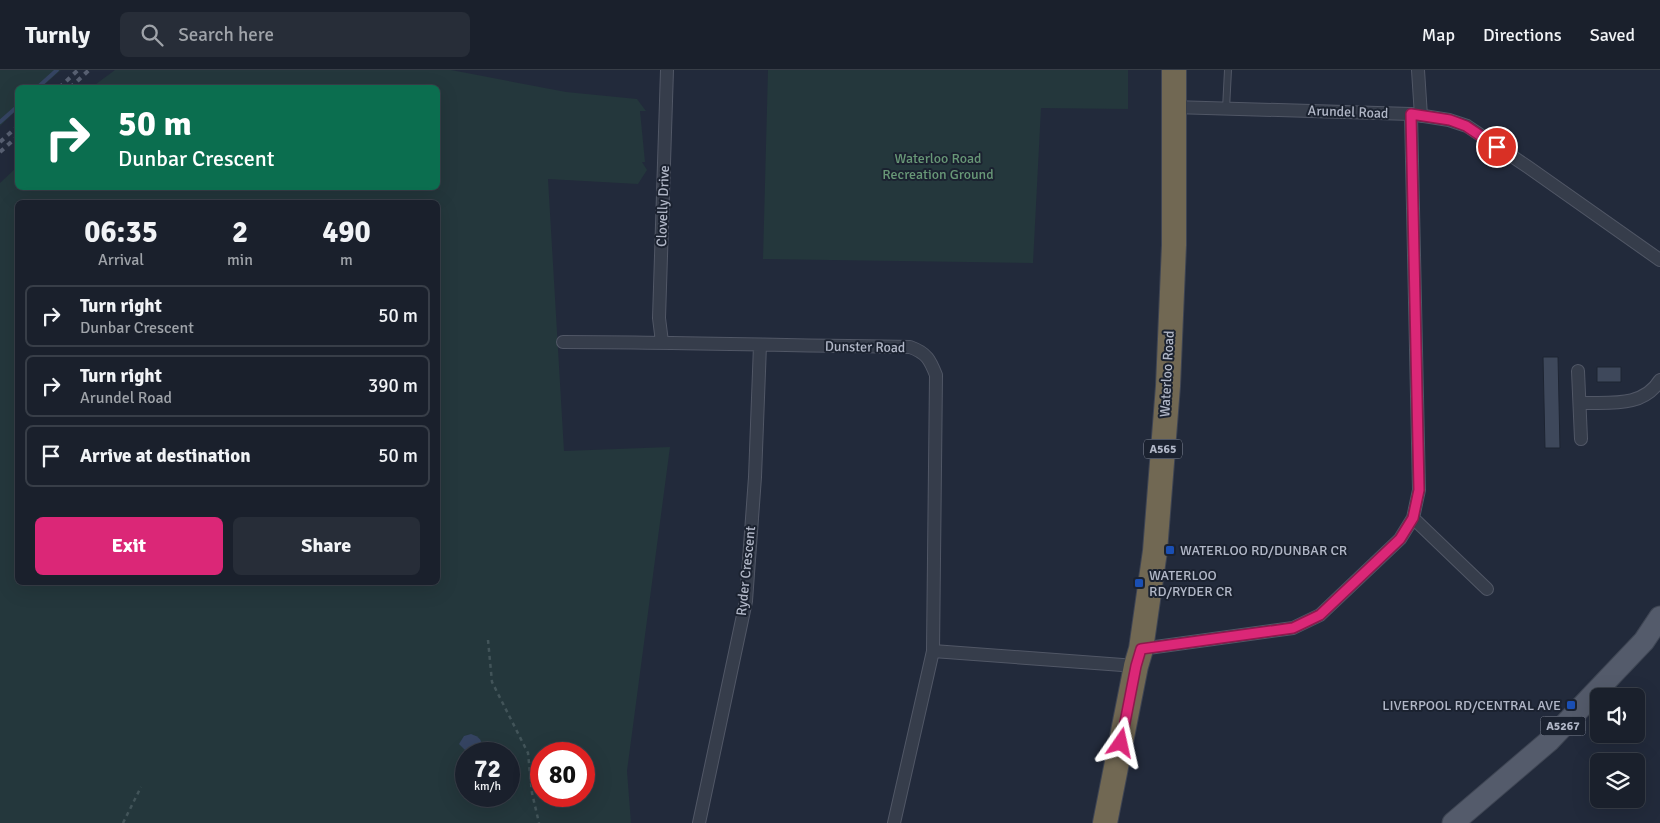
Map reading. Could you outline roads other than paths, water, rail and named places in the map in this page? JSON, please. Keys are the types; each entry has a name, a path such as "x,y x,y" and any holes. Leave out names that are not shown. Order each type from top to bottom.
{"highway":[{"name":"Waterloo Road","path":"1105,823 1138,657 1155,551 1168,386 1174,245 1174,70"}],"main road":[{"name":"A5267","path":"1453,823 1548,741 1644,641 1660,617"}],"street":[{"name":"Clovelly Drive","path":"662,342 659,318 667,70"},
{"path":"894,823 933,650 1138,657 1293,628 1320,615 1400,539 1413,518 1419,490 1416,115 1418,70"},
{"name":"Arundel Road","path":"1173,107 1416,115 1450,120 1466,126 1660,260"},
{"name":"Dunster Road","path":"563,342 910,347 922,351 930,361 936,375 933,650"},
{"name":"Ryder Crescent","path":"699,823 746,600 755,477 760,345"},
{"path":"1578,371 1581,438"},
{"path":"1580,403 1626,402 1642,398 1654,389 1660,380"},
{"path":"1413,518 1486,589"}],"lane":[{"path":"1226,109 1228,70"}],"water":[{"path":"471,734 477,736 482,742 460,742 464,736"}],"waterway":[{"path":"40,85 57,70"},
{"path":"0,122 15,109"}],"railway":[{"path":"62,85 78,70"},
{"path":"73,85 89,70"},
{"path":"0,142 15,129"},
{"path":"0,152 15,139"}],"place":[{"name":"WATERLOO RD/DUNBAR CR","path":"1170,550"},
{"name":"WATERLOO RD/RYDER CR","path":"1139,583"},
{"name":"LIVERPOOL RD/CENTRAL AVE","path":"1571,705"}],"park label":[{"name":"Waterloo Road Recreation Ground","path":"938,166"}]}
